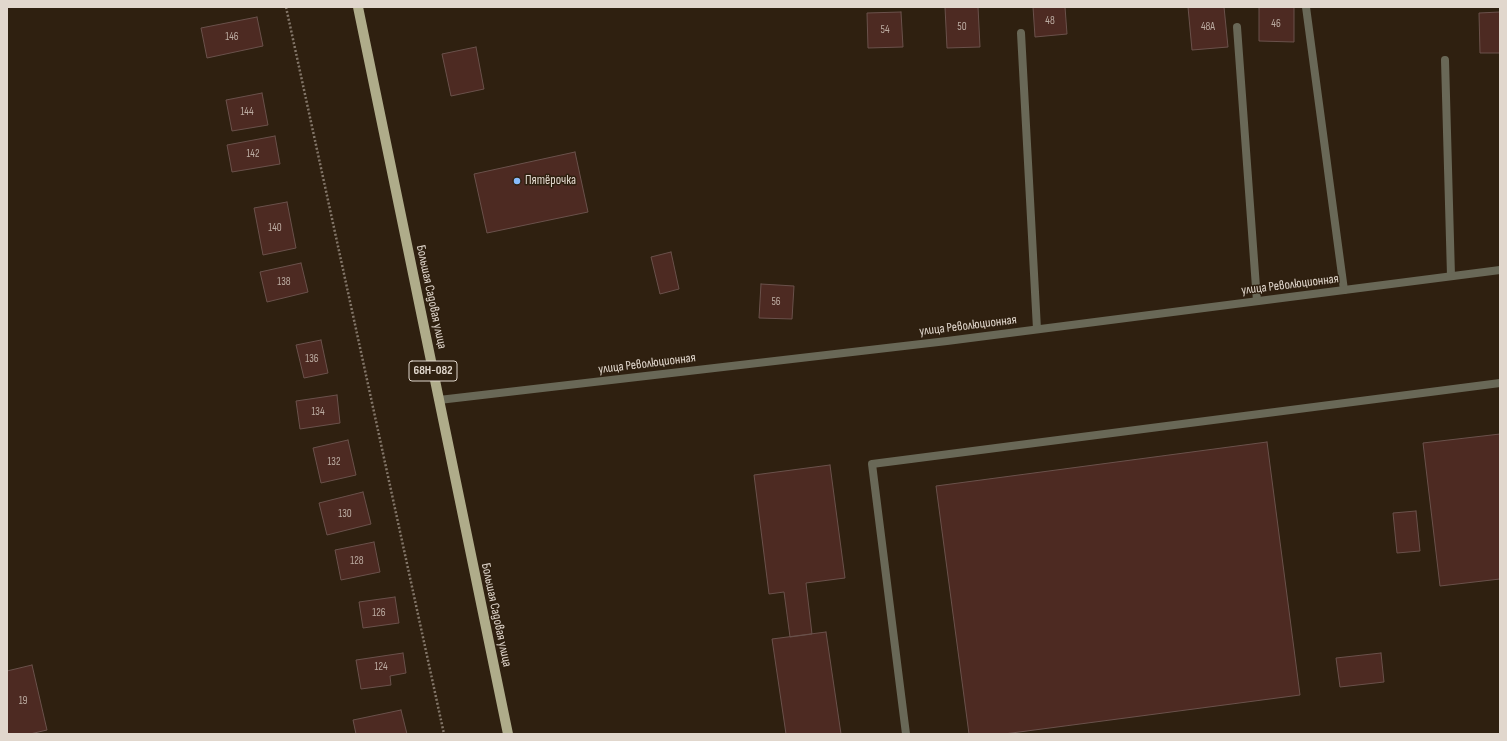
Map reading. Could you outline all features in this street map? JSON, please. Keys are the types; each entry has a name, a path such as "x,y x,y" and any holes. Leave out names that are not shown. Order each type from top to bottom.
{"main road":[{"name":"Большая Садовая улица","path":"358,7 508,734"}],"street":[{"path":"1306,7 1344,290"},
{"path":"1237,27 1257,301"},
{"path":"1021,34 1037,329"},
{"path":"1445,60 1451,276"},
{"name":"улица Революционная","path":"439,400 947,341 1500,270"},
{"path":"906,734 872,464 1500,383"}],"path":[{"path":"286,7 444,734"}],"building":[{"path":"945,7 978,7 980,47 947,48"},
{"path":"1033,7 1065,7 1067,34 1035,37"},
{"path":"1188,7 1224,7 1228,47 1192,50"},
{"path":"1259,7 1294,7 1294,42 1259,41"},
{"path":"901,12 903,47 868,48 867,13"},
{"path":"1500,12 1500,53 1480,53 1479,13"},
{"path":"257,17 263,46 207,58 201,28"},
{"path":"476,47 484,89 451,96 442,54"},
{"path":"262,93 268,125 232,131 226,100"},
{"path":"275,136 280,164 232,172 227,145"},
{"path":"575,152 588,212 487,233 474,174"},
{"path":"287,202 296,248 263,255 254,208"},
{"path":"671,252 679,289 660,294 651,257"},
{"path":"301,263 308,292 267,302 260,272"},
{"path":"761,284 794,286 792,319 759,318"},
{"path":"321,340 328,373 304,378 296,345"},
{"path":"337,395 340,423 300,429 296,401"},
{"path":"1500,434 1500,579 1440,586 1423,443"},
{"path":"348,440 356,475 321,483 313,448"},
{"path":"1267,442 1300,695 1004,734 969,734 936,486"},
{"path":"830,465 845,578 806,583 812,634 790,637 784,592 769,594 754,475"},
{"path":"363,492 371,524 327,535 319,503"},
{"path":"1416,511 1420,551 1397,553 1393,513"},
{"path":"374,542 380,572 341,580 335,550"},
{"path":"395,597 399,623 363,628 359,602"},
{"path":"826,632 841,734 786,734 772,639"},
{"path":"403,653 406,673 390,676 391,685 361,689 356,660"},
{"path":"1381,653 1384,682 1340,687 1336,658"},
{"path":"32,665 47,730 30,734 7,734 7,671"},
{"path":"401,710 407,734 356,734 353,720"}],"place":[{"name":"Пятёрочка","path":"517,181"}]}
